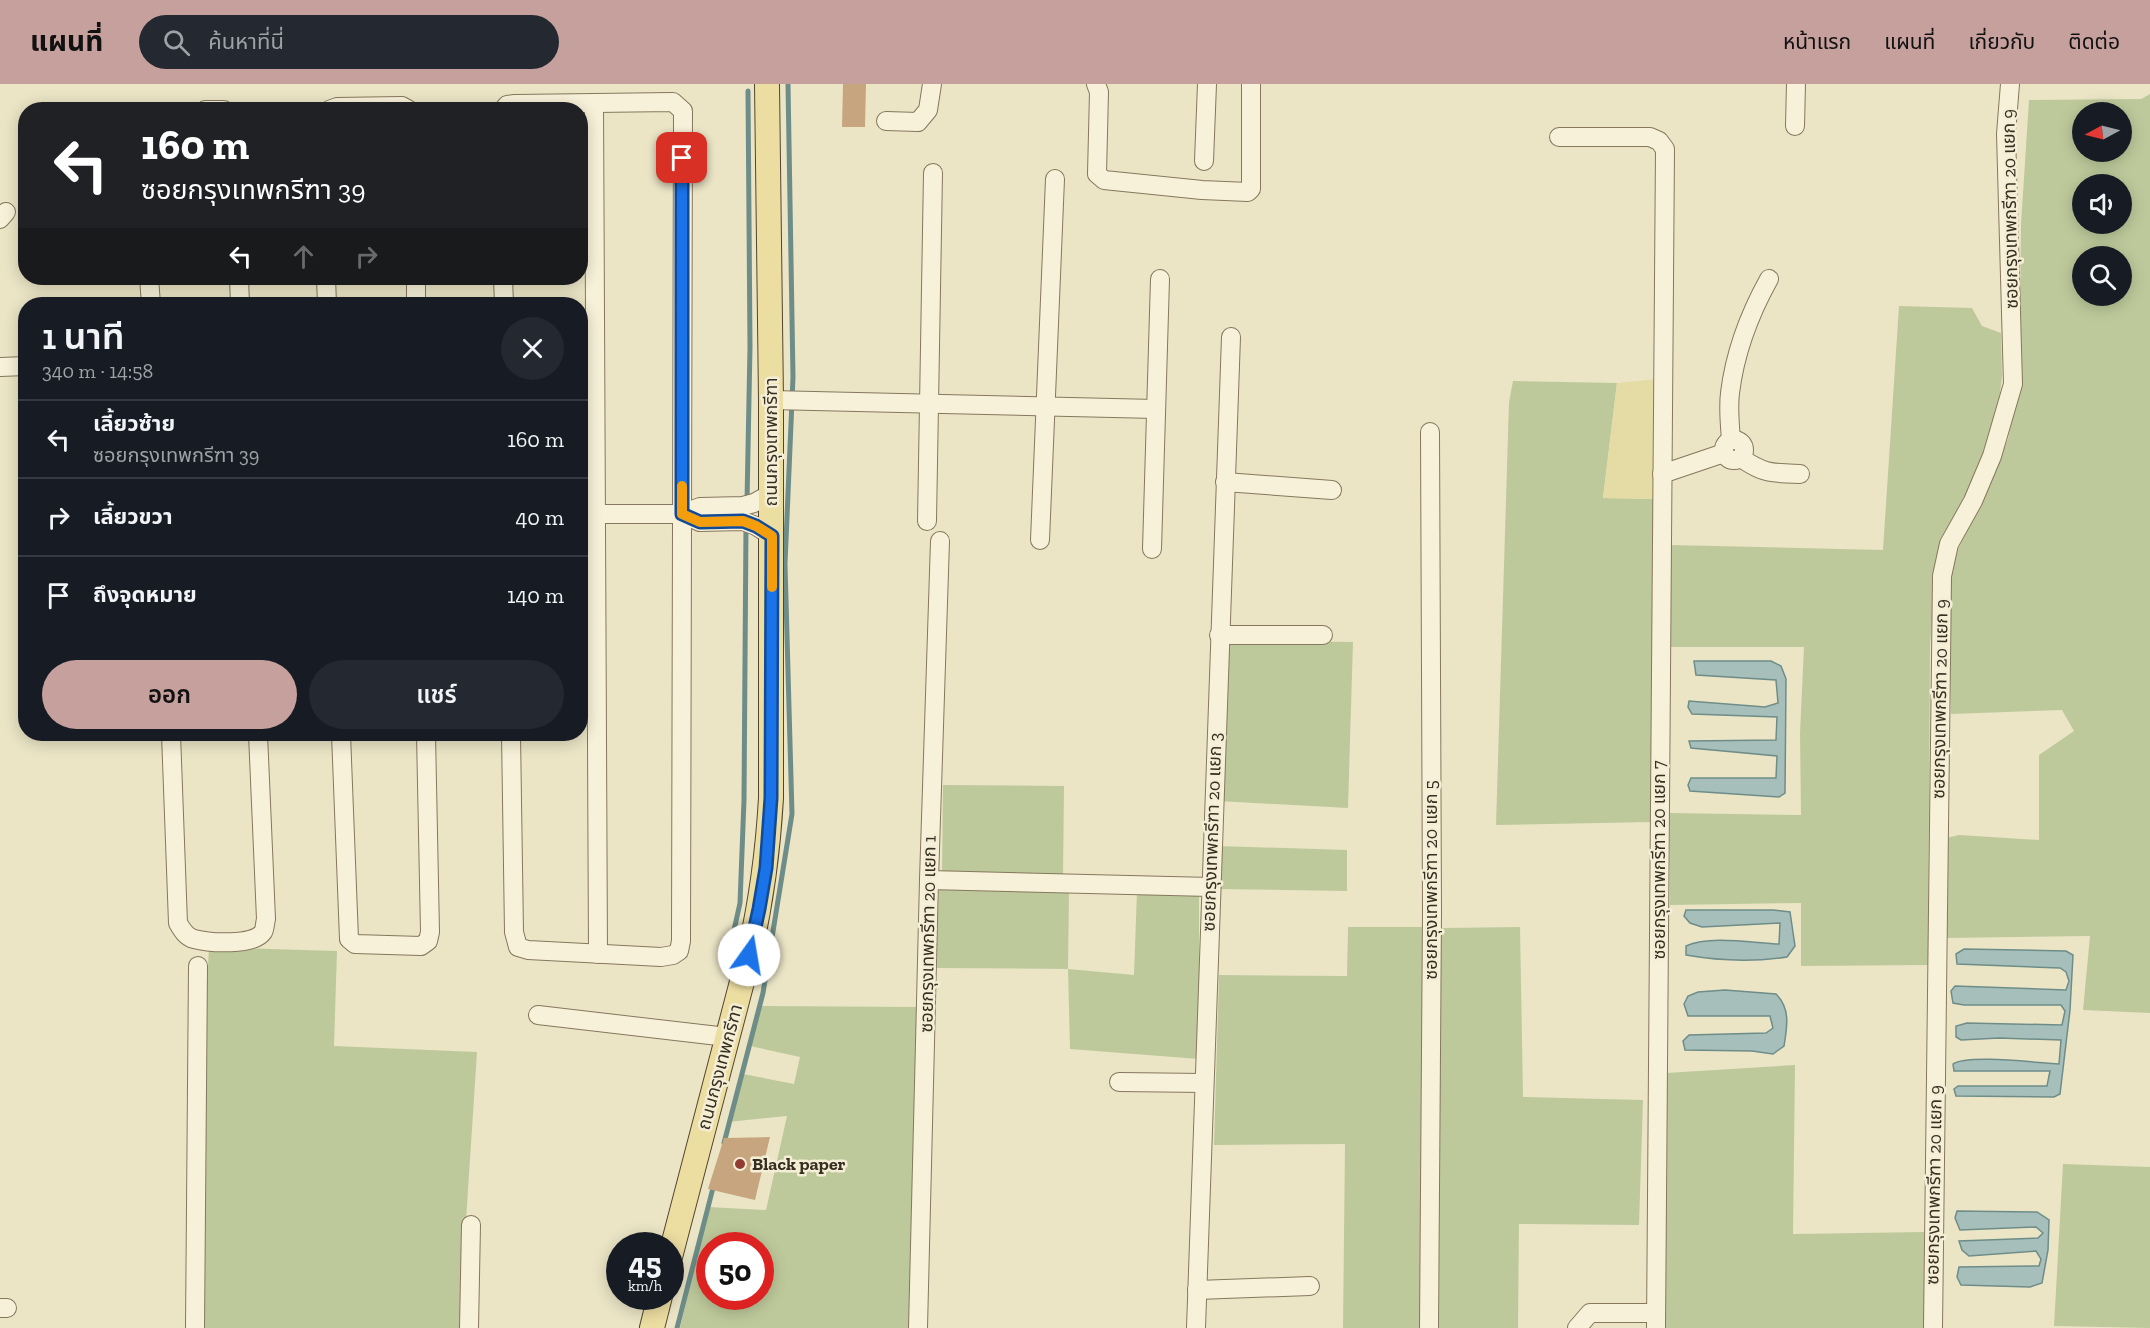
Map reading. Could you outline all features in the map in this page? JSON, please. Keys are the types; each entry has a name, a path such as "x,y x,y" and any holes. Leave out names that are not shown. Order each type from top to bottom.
{"main road":[{"name":"ถนนกรุงเทพกรีฑา","path":"676,1232 759,909 769,835 772,493 778,400 767,84"},
{"path":"652,1328 656,1310"}],"street":[{"path":"886,121 918,122 928,110 932,84"},
{"path":"1096,84 1099,92 1097,174 1104,180 1242,192 1248,192 1251,189 1251,85"},
{"path":"1204,161 1207,84"},
{"path":"1795,126 1796,84"},
{"name":"ซอยกรุงเทพกรีฑา 20 แยก 9","path":"1933,1328 1942,576 1949,544 1973,501 1992,456 2013,384 2006,134 2010,84"},
{"path":"511,741 515,942 518,947 528,950 661,957 673,955 679,951 681,941 683,111 673,102 588,103"},
{"path":"594,103 588,514 598,954"},
{"name":"ซอยกรุงเทพกรีฑา 20 แยก 7","path":"1559,137 1650,137 1659,141 1665,149 1656,1320"},
{"path":"927,521 933,173"},
{"path":"1041,540 1055,179"},
{"path":"1152,549 1160,279"},
{"path":"1732,450 1730,395 1739,347 1756,302 1769,279"},
{"name":"ซอยกรุงเทพกรีฑา 20 แยก 3","path":"1196,1328 1231,337"},
{"path":"0,367 18,366"},
{"path":"778,400 1156,409"},
{"name":"ซอยกรุงเทพกรีฑา 20 แยก 5","path":"1429,1328 1432,924 1430,432"},
{"path":"1732,450 1756,468 1767,473 1800,474"},
{"path":"1662,474 1732,450"},
{"path":"1226,482 1332,490"},
{"path":"588,514 682,514 700,507 743,506 772,493"},
{"path":"682,514 700,522 743,521 772,536"},
{"name":"ซอยกรุงเทพกรีฑา 20 แยก 1","path":"918,1328 928,880 940,541"},
{"path":"1219,635 1323,635"},
{"path":"171,741 178,923 184,933 193,939 236,942 253,941 263,932 266,919 258,741"},
{"path":"341,741 349,939 355,944 421,946 428,941 430,932 426,741"},
{"path":"928,880 1211,887"},
{"path":"195,1328 198,966"},
{"path":"538,1015 727,1037"},
{"path":"1119,1082 1204,1083"},
{"path":"469,1328 471,1225"},
{"path":"1197,1290 1310,1286"},
{"path":"1577,1328 1590,1314 1656,1320"}],"green space":[{"path":"2150,94 2150,1013 2083,1010 2090,936 1944,938 1946,838 1959,835 2039,840 2039,755 2074,731 2062,710 1951,714 1949,569 2008,439 2019,386 2021,224 2029,100 2141,99"},
{"path":"1899,306 1972,308 1982,326 2001,333 2002,376 1997,418 1976,477 1953,517 1938,552 1930,644 1928,965 1801,966 1801,903 1670,905 1670,813 1801,815 1800,733 1804,647 1669,647 1671,545 1883,550"},
{"path":"1513,381 1617,383 1603,498 1656,499 1651,822 1496,825 1509,402"},
{"path":"1224,640 1353,642 1348,808 1218,801"},
{"path":"943,785 1064,786 1063,876 942,875"},
{"path":"1218,846 1347,850 1347,891 1216,889"},
{"path":"939,886 1069,892 1068,969 936,968"},
{"path":"1137,891 1199,894 1199,1059 1070,1049 1068,969 1134,975"},
{"path":"1348,927 1424,927 1422,1328 1343,1328 1345,1144 1214,1145 1219,975 1347,976"},
{"path":"1520,927 1523,1097 1643,1100 1639,1225 1519,1224 1518,1328 1435,1328 1441,928"},
{"path":"209,947 337,951 334,1046 477,1052 459,1328 204,1328 204,1048"},
{"path":"761,1006 917,1007 911,1328 680,1328 696,1261 696,1310 774,1310 774,1232 703,1232 709,1207 766,1210 787,1116 728,1122 743,1074 794,1084 800,1057 750,1046"},
{"path":"1795,1065 1793,1234 1924,1232 1924,1328 1664,1328 1666,1073"},
{"path":"2063,1164 2150,1167 2150,1328 2054,1326"}],"sand":[{"path":"1657,379 1656,499 1603,498 1617,383"}],"water":[{"path":"1694,661 1771,661 1781,666 1786,679 1785,793 1779,797 1690,791 1688,785 1691,778 1776,778 1777,756 1691,748 1689,741 1776,740 1777,717 1692,714 1688,707 1689,701 1765,707 1778,703 1776,680 1696,675"},
{"path":"1686,910 1790,912 1795,946 1787,957 1762,960 1724,960 1686,955 1686,946 1707,941 1732,940 1779,944 1780,923 1702,927 1690,923 1684,916"},
{"path":"1964,949 2066,951 2073,955 2070,1010 2060,1094 2054,1097 1956,1096 1954,1089 1958,1086 2047,1086 2050,1071 1954,1071 1953,1064 1961,1061 1987,1059 2059,1064 2061,1040 1999,1038 1961,1040 1956,1037 1956,1026 1967,1023 2062,1025 2065,1011 2061,1005 1953,1003 1951,991 1955,986 2066,990 2069,981 2066,972 2060,968 1957,964 1956,954"},
{"path":"1725,990 1776,994 1786,1012 1784,1046 1773,1054 1752,1051 1685,1050 1683,1041 1689,1035 1766,1033 1773,1028 1770,1016 1688,1016 1684,1004 1688,996 1698,992"},
{"path":"1957,1211 2037,1212 2049,1220 2048,1250 2042,1283 2030,1287 1961,1285 1957,1277 1959,1267 2039,1266 2041,1259 2036,1251 1969,1256 1962,1250 1959,1241 2038,1238 2043,1233 2036,1227 1960,1230 1955,1218"}],"building":[{"path":"843,84 866,84 865,127 842,127"},
{"name":"Black paper","path":"770,1137 755,1200 708,1189 724,1138"}],"waterway":[{"path":"724,1143 763,993 792,814 785,564 793,377 788,84"},
{"path":"747,501 750,347 748,91"},
{"path":"727,962 740,903 744,800 746,525"},
{"path":"677,1328 714,1184"}],"slow traffic":[{"path":"682,486 682,514 700,522 743,521 772,536 772,587"}],"place":[{"name":"Black paper","path":"740,1164"}],"route":[{"path":"682,158 682,514 700,522 743,521 772,536 769,835 766,868 749,955"}]}
